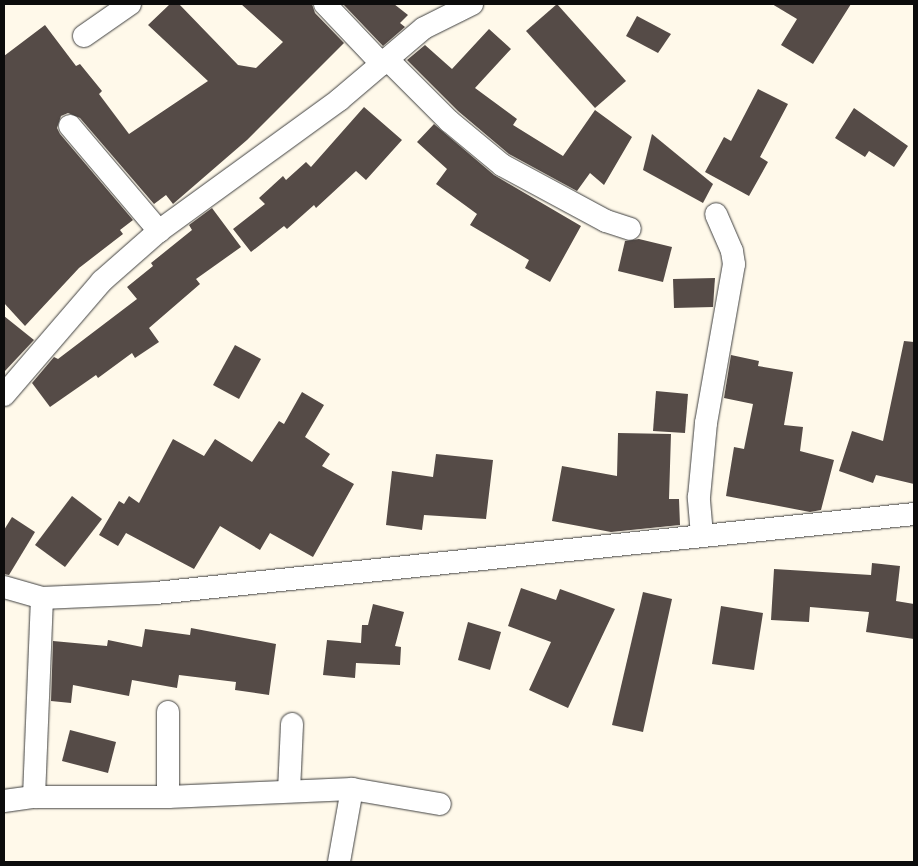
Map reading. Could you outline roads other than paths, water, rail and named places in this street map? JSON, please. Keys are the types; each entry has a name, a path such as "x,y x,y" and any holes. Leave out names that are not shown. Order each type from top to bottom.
{"street":[{"path":"84,36 130,4"},
{"path":"325,4 384,62 449,121 502,165 606,221 630,229"},
{"path":"4,395 102,280 159,231 339,100 424,28 472,4"},
{"path":"70,126 159,231"},
{"path":"702,536 699,497 706,423 734,264 732,252 716,214"},
{"path":"4,587 42,598 156,593 448,561 599,549 702,536 914,514"},
{"path":"34,797 42,598"},
{"path":"168,712 168,797"},
{"path":"289,791 292,724"},
{"path":"4,801 34,797 168,797 352,789 440,804"},
{"path":"339,862 352,789"}]}
